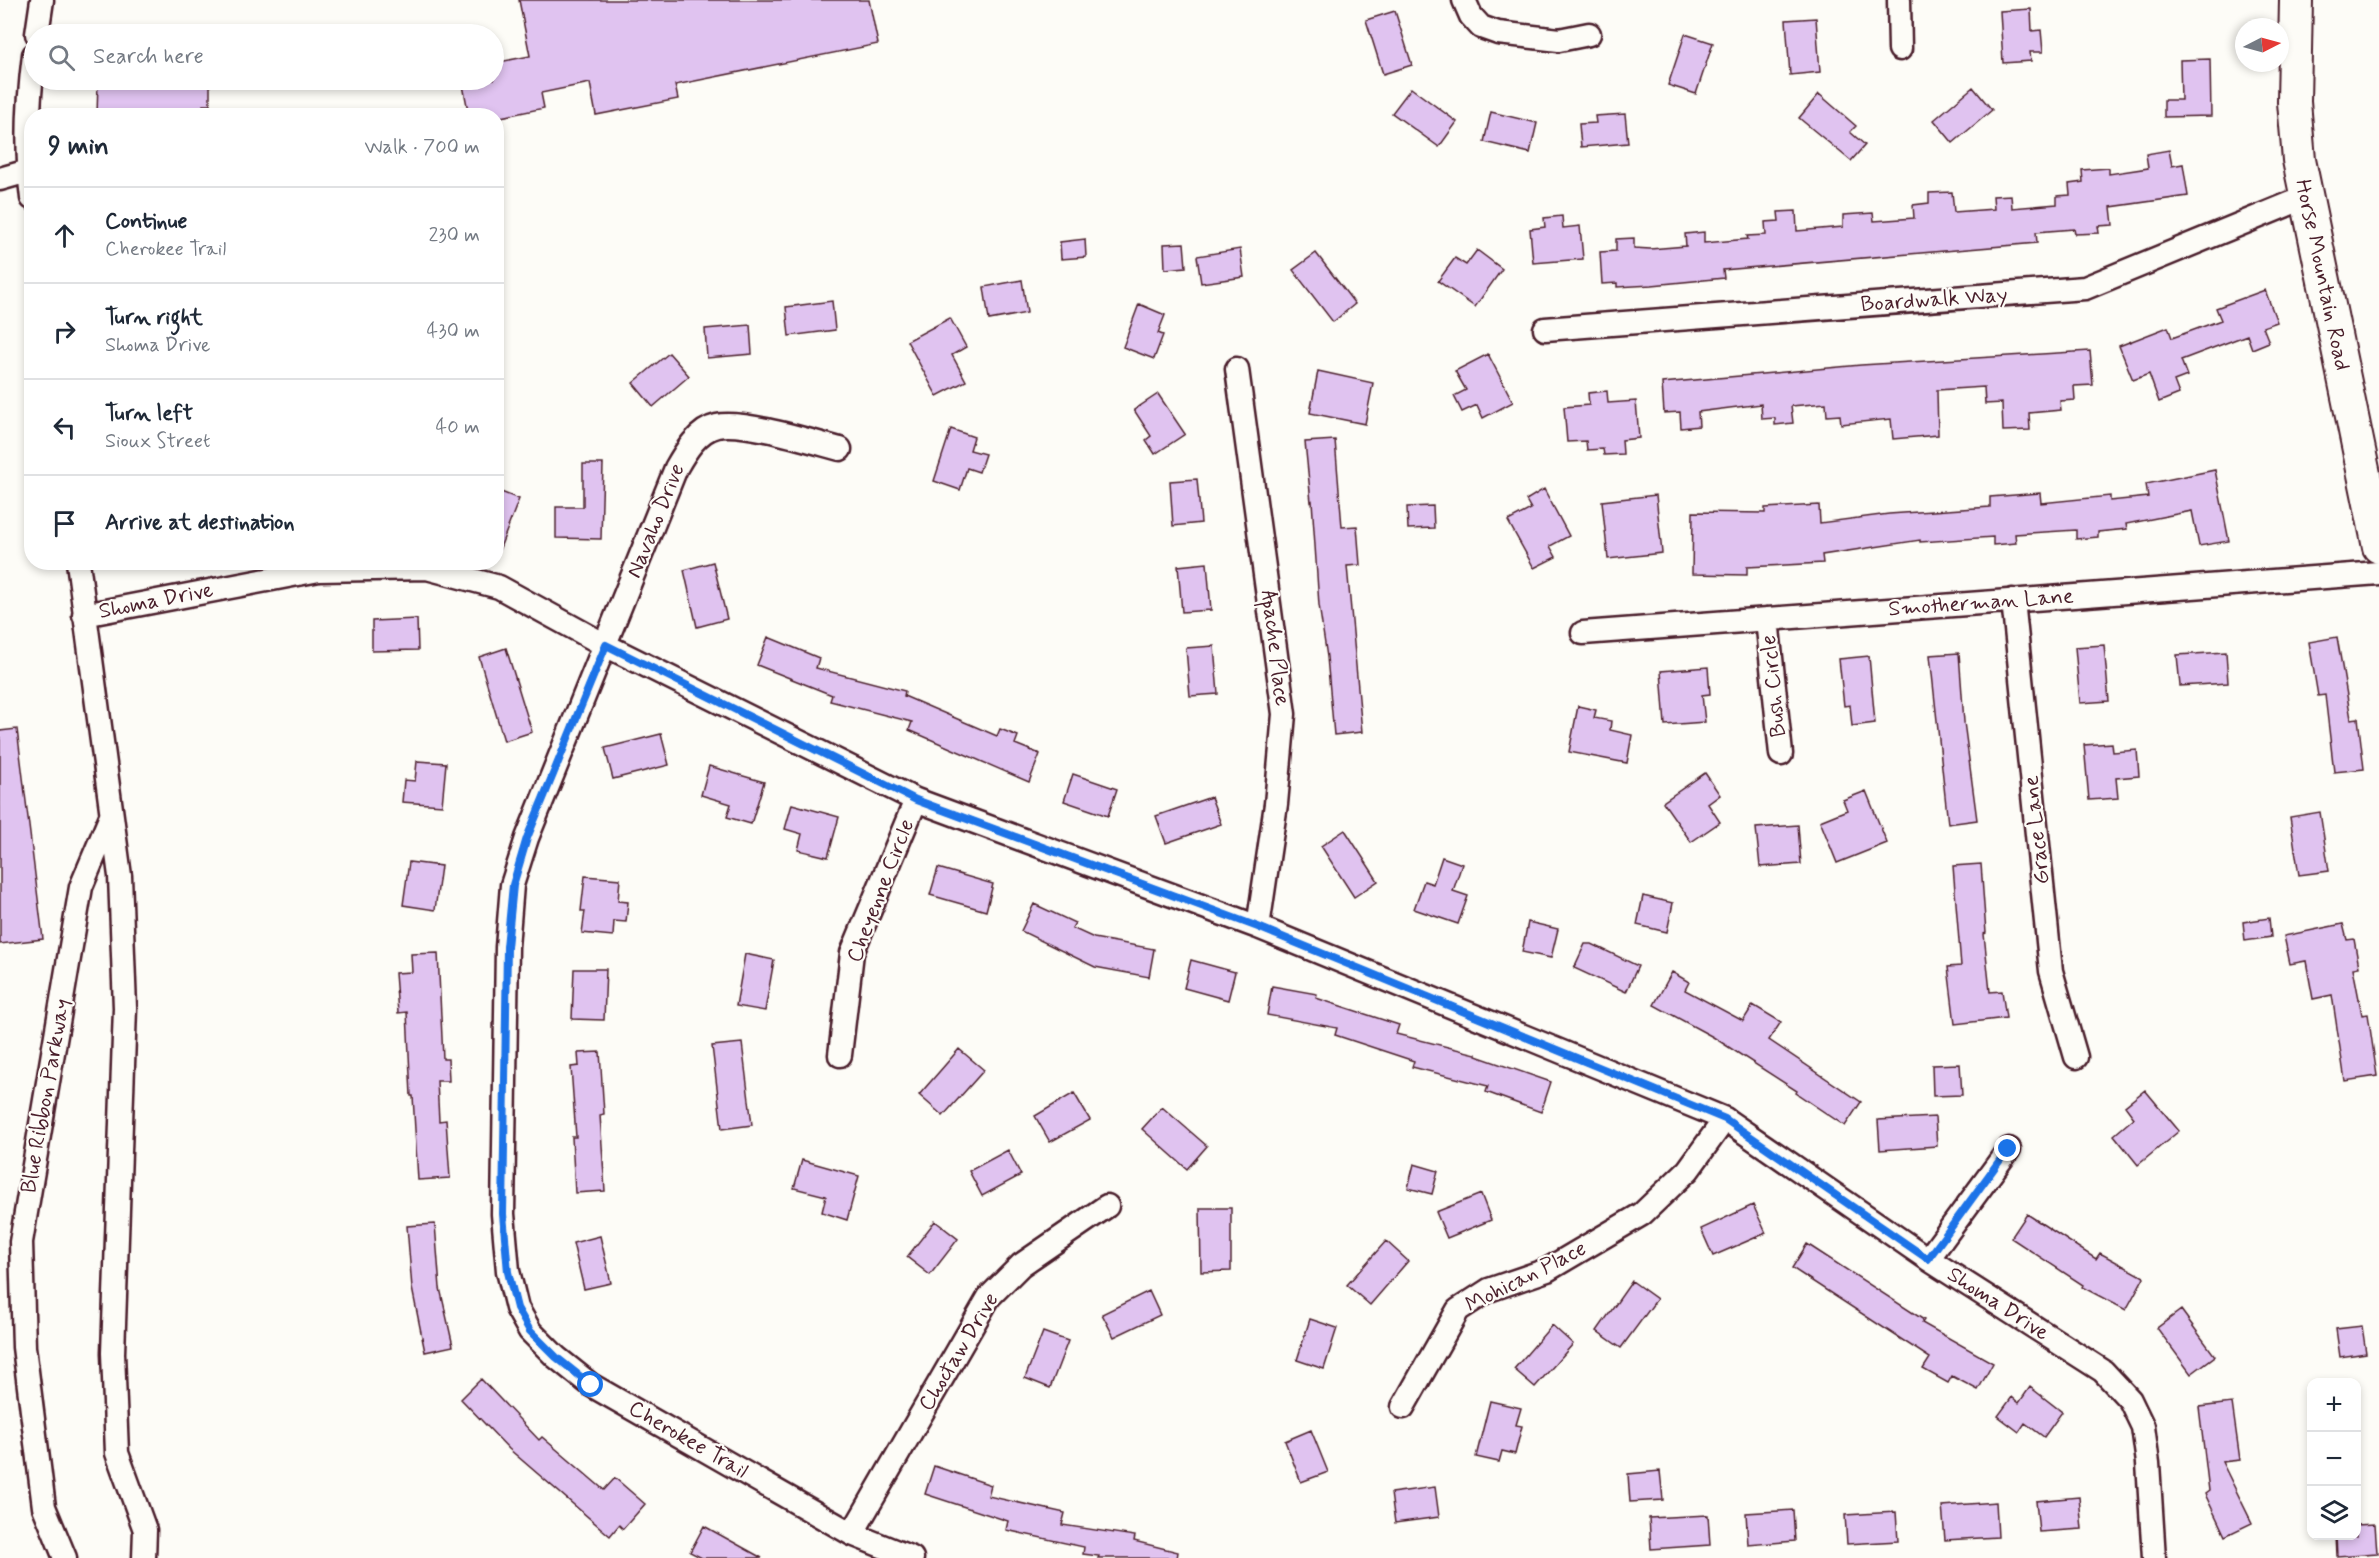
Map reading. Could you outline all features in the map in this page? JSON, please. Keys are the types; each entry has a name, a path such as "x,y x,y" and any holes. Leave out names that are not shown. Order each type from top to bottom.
{"street":[{"path":"38,24 42,0"},
{"path":"1464,0 1471,16 1481,27 1498,33 1559,40 1589,34"},
{"path":"1899,0 1900,49"},
{"name":"Horse Mountain Road","path":"2296,0 2294,102 2298,160 2379,547"},
{"path":"30,90 30,108"},
{"path":"0,179 24,172"},
{"name":"Boardwalk Way","path":"1545,328 2085,288 2306,197"},
{"name":"Apache Place","path":"1237,369 1284,714 1276,804 1258,927"},
{"name":"Navaho Drive","path":"606,645 676,468 688,447 708,430 718,426 739,426 840,449"},
{"path":"79,570 120,876 125,1008 113,1353 117,1453 145,1530 144,1558"},
{"name":"Shoma Drive","path":"84,615 319,570"},
{"name":"Shoma Drive","path":"435,570 499,587 606,645 916,800 1258,927 1725,1119 1928,1259 2103,1371 2130,1400 2144,1427 2154,1558"},
{"name":"Smotherman Lane","path":"1583,633 2379,573"},
{"name":"Grace Lane","path":"2013,600 2051,971 2076,1057"},
{"name":"Bush Circle","path":"1767,619 1781,754"},
{"name":"Cherokee Trail","path":"606,645 527,838 513,885 507,947 503,1214 508,1272 517,1308 530,1331 556,1357 591,1385 852,1534 912,1558"},
{"name":"Cheyenne Circle","path":"840,1055 852,953 916,800"},
{"name":"Blue Ribbon Parkway","path":"65,1558 44,1507 24,1347 21,1242 81,887 112,815"},
{"name":"Mohican Place","path":"1403,1407 1458,1310 1489,1290 1548,1270 1642,1214 1688,1170 1725,1119"},
{"path":"1928,1259 2008,1149"},
{"name":"Choctaw Drive","path":"852,1534 989,1297 1021,1265 1107,1206"}],"building":[{"path":"519,0 869,0 878,44 675,85 678,99 596,115 590,83 541,93 544,108 504,116 504,108 467,108 464,90 504,90 504,61 530,56"},
{"path":"2031,9 2032,31 2041,30 2043,52 2030,52 2031,61 2003,63 2000,11"},
{"path":"1395,11 1412,65 1383,74 1366,20"},
{"path":"1816,18 1820,72 1790,75 1786,20"},
{"path":"1685,34 1713,43 1696,94 1668,85"},
{"path":"2210,59 2211,116 2164,117 2164,100 2181,100 2180,60"},
{"path":"1973,87 1992,110 1953,143 1934,120"},
{"path":"1411,88 1457,122 1439,147 1392,113"},
{"path":"98,90 210,90 210,105 203,105 203,108 97,108"},
{"path":"1819,94 1856,126 1850,132 1865,145 1851,161 1799,118"},
{"path":"1491,112 1537,123 1530,153 1484,142"},
{"path":"1625,114 1628,143 1581,147 1579,124 1596,123 1595,116"},
{"path":"2169,150 2172,166 2183,164 2188,196 2111,207 2113,225 2098,226 2099,233 2075,234 2074,229 2036,232 2037,243 1723,270 1724,278 1652,285 1617,287 1617,283 1602,284 1600,252 1616,251 1616,239 1634,238 1634,248 1650,249 1686,246 1685,234 1704,232 1704,243 1748,239 1747,236 1766,235 1765,222 1779,221 1778,212 1796,211 1797,231 1843,227 1843,215 1873,213 1874,221 1914,218 1913,205 1929,203 1929,193 1952,192 1954,212 1994,209 1993,196 2011,195 2012,208 2057,204 2057,196 2070,195 2069,184 2083,182 2082,170 2109,168 2109,174 2148,168 2146,154"},
{"path":"1562,216 1563,228 1580,226 1583,259 1533,263 1530,229 1545,227 1544,218"},
{"path":"1085,239 1086,257 1061,259 1060,242"},
{"path":"1184,243 1186,267 1165,269 1164,244"},
{"path":"1240,249 1244,277 1201,283 1197,256"},
{"path":"1477,250 1502,269 1475,307 1438,281 1455,258 1466,265"},
{"path":"1316,253 1355,304 1333,322 1293,270"},
{"path":"1022,280 1027,313 989,320 984,287"},
{"path":"2265,290 2277,322 2263,327 2269,342 2252,349 2247,335 2181,360 2187,376 2174,381 2179,394 2159,402 2149,374 2133,380 2119,346 2168,327 2172,338 2221,320 2216,308"},
{"path":"832,301 835,330 789,336 786,307"},
{"path":"1139,304 1165,315 1158,333 1163,335 1154,359 1123,347"},
{"path":"950,318 966,347 952,355 966,381 937,396 907,341"},
{"path":"750,325 752,354 707,358 705,329"},
{"path":"2090,351 2093,385 2074,386 2075,400 2060,401 2061,410 2029,413 2030,430 2003,431 2002,403 1985,404 1984,387 1937,390 1938,435 1893,439 1891,419 1841,424 1840,415 1827,416 1826,403 1791,406 1793,423 1775,425 1775,418 1762,419 1761,404 1698,412 1699,426 1681,428 1680,412 1664,413 1662,383 1861,365"},
{"path":"669,353 689,376 653,407 633,383"},
{"path":"1488,354 1513,402 1483,418 1477,405 1462,412 1454,396 1466,390 1455,371"},
{"path":"1318,371 1373,383 1365,424 1310,413"},
{"path":"1607,391 1608,403 1636,401 1639,438 1622,440 1623,454 1604,455 1603,449 1587,450 1586,441 1567,442 1564,407 1589,405 1588,393"},
{"path":"1158,394 1185,434 1155,454 1146,440 1151,436 1134,410"},
{"path":"951,429 974,437 970,450 985,454 979,472 967,468 960,490 934,481"},
{"path":"1335,440 1342,527 1357,526 1360,565 1347,566 1362,732 1334,735 1327,657 1319,605 1312,501 1305,442"},
{"path":"583,464 603,464 601,539 556,538 556,507 583,507"},
{"path":"2215,470 2229,541 2199,546 2192,511 2126,524 2127,529 2098,532 2098,537 2076,539 2076,530 2015,534 2016,543 1993,545 1993,537 1920,542 1920,540 1822,555 1823,563 1747,567 1747,575 1692,574 1693,512 1765,513 1765,508 1819,505 1820,523 1889,514 1990,507 1990,497 2040,493 2041,503 2110,496 2110,501 2148,497 2146,484"},
{"path":"1197,479 1201,523 1173,526 1170,481"},
{"path":"1544,489 1569,536 1550,546 1556,557 1534,568 1508,521 1531,509 1526,500"},
{"path":"504,493 519,499 504,538"},
{"path":"1656,495 1662,553 1608,559 1602,501"},
{"path":"1433,506 1434,528 1408,529 1407,507"},
{"path":"713,562 727,619 697,627 684,570"},
{"path":"1207,563 1211,610 1182,612 1178,566"},
{"path":"417,619 418,650 372,651 372,621"},
{"path":"768,637 819,658 816,668 905,691 904,696 997,736 1000,729 1018,736 1015,744 1040,754 1029,782 909,730 912,722 830,701 832,695 757,665"},
{"path":"2337,637 2351,719 2358,718 2364,769 2334,772 2325,695 2318,696 2309,642"},
{"path":"2104,645 2109,701 2080,703 2075,647"},
{"path":"1214,646 1218,694 1190,696 1186,648"},
{"path":"506,648 532,732 504,741 479,657"},
{"path":"2226,652 2228,683 2180,686 2177,655"},
{"path":"1959,653 1964,722 1977,820 1948,824 1930,655"},
{"path":"1869,656 1875,723 1852,726 1850,705 1844,706 1839,659"},
{"path":"1708,667 1710,694 1702,695 1705,722 1665,725 1661,671"},
{"path":"1578,706 1596,710 1594,718 1611,721 1610,730 1632,735 1627,763 1569,752"},
{"path":"17,729 43,939 0,944 0,731"},
{"path":"661,734 669,765 613,779 605,748"},
{"path":"2112,743 2113,752 2137,750 2139,776 2116,778 2118,798 2089,800 2084,745"},
{"path":"417,761 446,763 442,805 402,802 404,780 415,781"},
{"path":"709,766 764,782 751,824 727,817 731,804 701,795"},
{"path":"1705,773 1720,795 1708,804 1720,822 1691,842 1663,802"},
{"path":"1073,774 1117,789 1108,816 1064,801"},
{"path":"1866,791 1887,843 1837,863 1820,821 1847,810 1843,800"},
{"path":"1211,797 1221,824 1166,843 1156,816"},
{"path":"792,804 839,817 828,857 798,850 802,834 785,829"},
{"path":"2320,812 2329,871 2299,875 2290,817"},
{"path":"1798,825 1801,864 1760,867 1756,828"},
{"path":"1345,830 1378,881 1354,897 1321,846"},
{"path":"1442,857 1462,864 1453,891 1468,896 1458,924 1414,909 1424,881 1433,884"},
{"path":"409,862 441,866 435,910 403,905"},
{"path":"1981,864 1986,933 1984,934 1990,992 2002,991 2006,1018 1955,1024 1948,967 1961,966 1953,866"},
{"path":"938,868 993,884 986,911 930,895"},
{"path":"585,876 620,879 618,901 628,902 626,922 614,921 613,936 582,933 585,911 581,911"},
{"path":"1643,896 1673,903 1667,932 1637,925"},
{"path":"1034,904 1075,923 1072,928 1094,938 1154,949 1149,977 1095,967 1021,931"},
{"path":"2269,918 2271,937 2245,941 2243,922"},
{"path":"1528,922 1558,929 1551,958 1522,952"},
{"path":"2343,924 2347,940 2354,939 2359,967 2353,968 2362,1015 2368,1014 2377,1076 2345,1081 2332,995 2313,999 2306,961 2290,964 2284,936"},
{"path":"1585,944 1592,944 1638,966 1626,992 1574,968"},
{"path":"438,953 443,1059 448,1059 449,1081 437,1081 439,1121 446,1120 450,1178 418,1180 407,1012 398,1013 395,973 412,972 411,954"},
{"path":"745,954 774,960 765,1011 736,1006"},
{"path":"1191,960 1235,972 1228,1000 1184,988"},
{"path":"574,969 606,969 604,1020 572,1019"},
{"path":"1672,972 1689,982 1685,990 1743,1021 1753,1005 1781,1022 1769,1040 1861,1102 1845,1126 1796,1093 1797,1091 1713,1037 1654,1005"},
{"path":"1272,986 1317,994 1316,998 1399,1025 1396,1034 1476,1054 1476,1056 1551,1082 1541,1112 1486,1092 1488,1086 1412,1067 1414,1061 1335,1035 1337,1028 1267,1015"},
{"path":"742,1043 752,1125 722,1129 712,1046"},
{"path":"959,1049 984,1070 943,1116 919,1095"},
{"path":"600,1052 604,1114 600,1115 605,1191 575,1193 572,1137 576,1137 571,1067 579,1066 578,1053"},
{"path":"1960,1064 1962,1095 1933,1096 1932,1065"},
{"path":"2145,1090 2179,1131 2138,1165 2114,1135 2134,1118 2125,1106"},
{"path":"1074,1093 1090,1120 1050,1142 1035,1116"},
{"path":"1162,1107 1207,1146 1187,1169 1142,1129"},
{"path":"1935,1117 1937,1146 1880,1150 1878,1120"},
{"path":"1008,1150 1021,1175 982,1196 969,1171"},
{"path":"802,1160 859,1176 847,1220 822,1212 826,1196 794,1188"},
{"path":"1414,1164 1438,1171 1432,1194 1408,1188"},
{"path":"1481,1194 1491,1220 1447,1238 1436,1212"},
{"path":"1753,1205 1766,1233 1713,1256 1701,1229"},
{"path":"1200,1208 1231,1208 1231,1271 1201,1272"},
{"path":"2027,1214 2096,1259 2100,1253 2144,1277 2126,1310 2082,1287 2083,1285 2011,1238"},
{"path":"935,1221 958,1239 930,1275 907,1257"},
{"path":"435,1224 440,1288 453,1346 425,1352 412,1288 407,1226"},
{"path":"600,1236 611,1283 584,1289 573,1243"},
{"path":"1386,1241 1408,1261 1370,1305 1347,1285"},
{"path":"1807,1244 1924,1320 1922,1323 1993,1363 1978,1390 1952,1376 1948,1383 1923,1369 1930,1358 1792,1268"},
{"path":"1632,1281 1657,1299 1621,1348 1597,1331"},
{"path":"1149,1291 1160,1315 1114,1337 1102,1314"},
{"path":"2181,1310 2215,1356 2191,1374 2157,1328"},
{"path":"1310,1319 1337,1328 1324,1369 1297,1360"},
{"path":"1552,1325 1573,1344 1535,1387 1514,1369"},
{"path":"2362,1326 2366,1353 2340,1357 2336,1329"},
{"path":"1043,1332 1068,1341 1050,1388 1025,1378"},
{"path":"481,1379 539,1440 542,1437 604,1490 615,1478 645,1504 623,1529 619,1525 610,1536 509,1449 461,1399"},
{"path":"2030,1387 2062,1412 2044,1437 2025,1423 2019,1432 1998,1416 2012,1397 2019,1403"},
{"path":"1490,1401 1521,1408 1516,1425 1522,1426 1515,1454 1502,1451 1499,1462 1476,1457"},
{"path":"2232,1403 2240,1460 2222,1462 2252,1523 2225,1536 2205,1494 2209,1491 2199,1407"},
{"path":"1311,1430 1328,1472 1301,1482 1285,1441"},
{"path":"934,1466 991,1485 988,1496 1065,1513 1062,1525 1135,1536 1134,1541 1178,1552 1177,1558 1098,1558 1099,1556 1083,1554 1084,1547 1006,1530 1008,1521 925,1494"},
{"path":"1660,1471 1663,1500 1630,1502 1628,1474"},
{"path":"1435,1487 1439,1517 1395,1523 1391,1493"},
{"path":"2079,1497 2082,1529 2039,1532 2036,1501"},
{"path":"1996,1502 1998,1537 1945,1540 1942,1506"},
{"path":"1793,1510 1795,1541 1748,1545 1746,1513"},
{"path":"1896,1512 1898,1541 1847,1544 1845,1515"},
{"path":"1708,1515 1710,1545 1651,1549 1649,1518"},
{"path":"2375,1524 2377,1553 2337,1556 2336,1540 2361,1540 2361,1525"},
{"path":"704,1526 762,1558 702,1558 690,1552"}],"route":[{"path":"591,1385 556,1357 530,1331 517,1308 508,1272 503,1214 507,947 513,885 527,838 606,645 916,800 1258,927 1725,1119 1928,1259 2008,1149"}]}
